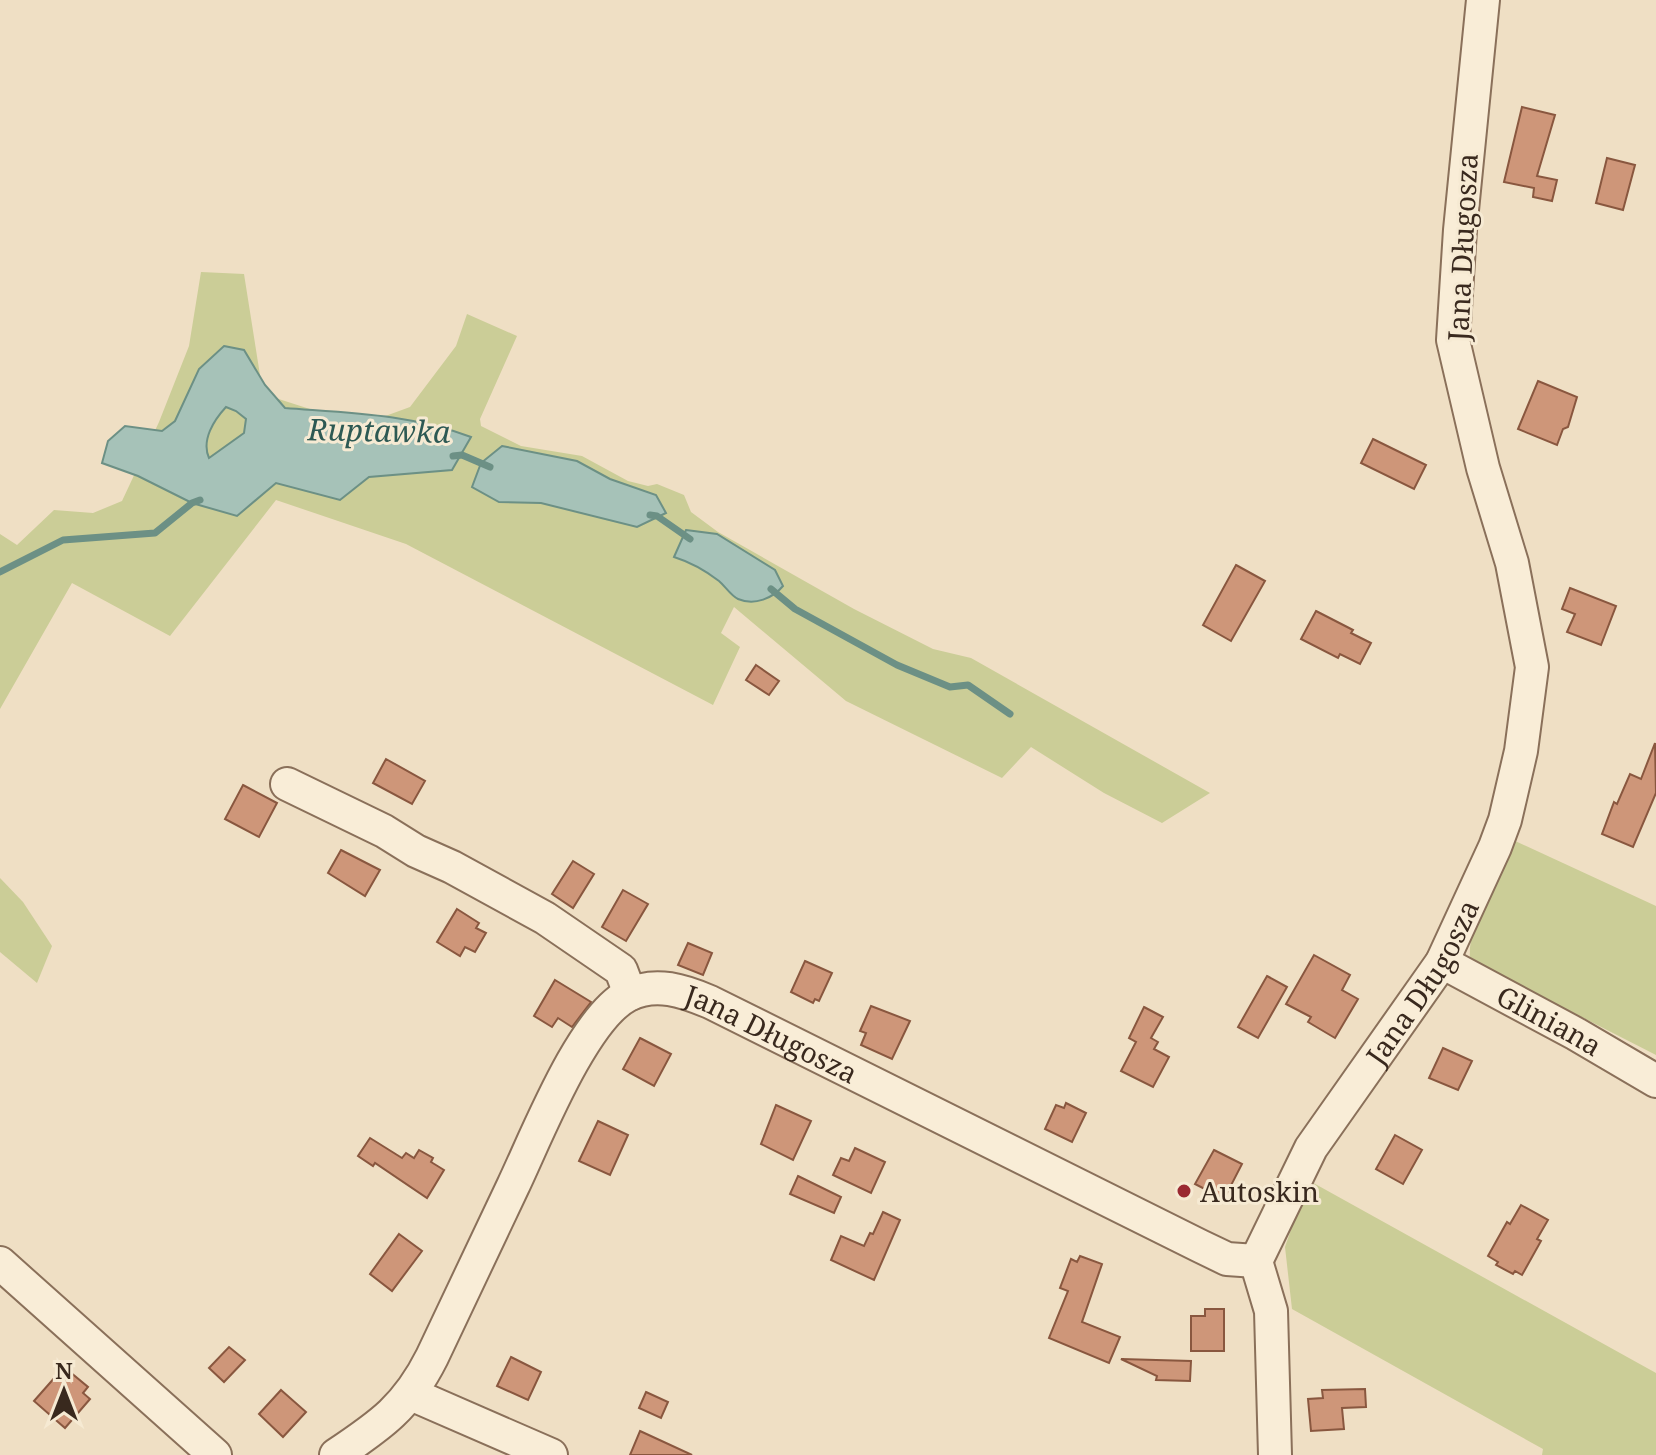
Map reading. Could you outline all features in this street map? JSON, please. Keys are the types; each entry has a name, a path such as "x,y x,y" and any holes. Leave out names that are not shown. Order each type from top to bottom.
{"street":[{"name":"Jana Długosza","path":"630,994 661,988 677,990 710,1002 1227,1259 1256,1261 1311,1148 1442,962 1476,893 1505,820 1521,751 1532,667 1512,563 1483,468 1453,340 1460,230 1483,0"},
{"path":"287,784 384,831 545,918 621,970 630,994 610,1009 575,1060 411,1394 385,1420 336,1455"},
{"name":"Gliniana","path":"1442,962 1656,1081"},
{"path":"1256,1261 1271,1311 1275,1455"},
{"path":"0,1263 215,1455"},
{"path":"411,1394 551,1455"}],"green space":[{"path":"201,272 244,274 263,394 338,418 380,418 410,407 456,346 467,314 517,336 480,419 481,426 521,446 582,456 628,481 648,486 657,484 684,495 691,512 718,532 854,609 933,649 971,658 1210,793 1162,823 1104,793 1031,747 1002,778 846,701 734,607 721,633 740,647 713,705 406,544 276,500 170,636 72,583 0,709 0,534 17,545 54,510 93,513 122,501 159,422 189,346"},
{"path":"1513,840 1656,906 1656,1055 1470,960 1470,946 1478,915"},
{"path":"0,878 23,902 52,946 37,983 0,952"},
{"path":"1308,1180 1656,1373 1656,1455 1542,1455 1543,1449 1292,1309 1285,1247"}],"water":[{"path":"224,346 244,350 265,385 285,408 402,419 471,437 452,470 369,477 340,500 276,483 237,516 192,503 138,476 102,463 108,441 125,426 162,431 175,421 199,369","holes":["226,407 246,419 244,433 209,458 207,444 213,424"]},
{"path":"502,446 577,461 610,479 656,495 666,513 637,527 541,503 499,502 472,487 481,463"},
{"path":"686,530 717,534 775,570 783,586 769,597 757,601 735,598 709,574 674,557"}],"building":[{"path":"1522,107 1555,115 1537,176 1557,180 1552,201 1533,197 1534,188 1504,182"},
{"path":"1607,158 1635,165 1623,210 1596,203"},
{"path":"1538,381 1577,397 1568,427 1563,429 1557,445 1518,429"},
{"path":"1373,439 1426,465 1414,489 1361,463"},
{"path":"1236,565 1265,581 1231,641 1203,625"},
{"path":"1570,588 1616,606 1601,645 1567,632 1575,614 1562,609"},
{"path":"1316,611 1371,643 1360,664 1340,654 1338,658 1301,639"},
{"path":"756,665 779,681 769,695 746,680"},
{"path":"1655,743 1656,793 1633,847 1602,834 1614,802 1617,804 1630,774 1641,779"},
{"path":"386,759 425,781 412,804 373,783"},
{"path":"243,785 277,803 259,837 225,819"},
{"path":"341,850 380,870 365,896 328,873"},
{"path":"573,861 594,874 573,908 552,894"},
{"path":"623,890 648,904 626,941 602,927"},
{"path":"457,909 479,923 476,928 486,933 475,952 465,947 460,956 437,942"},
{"path":"688,943 712,953 703,975 678,965"},
{"path":"1314,955 1350,975 1342,990 1358,999 1335,1038 1308,1022 1311,1017 1286,1004"},
{"path":"805,961 832,973 819,1001 815,999 813,1003 791,992"},
{"path":"1267,976 1287,987 1258,1038 1238,1027"},
{"path":"555,980 591,1002 572,1027 558,1018 552,1027 534,1016"},
{"path":"871,1006 910,1021 892,1059 861,1045 866,1033 860,1031"},
{"path":"1144,1007 1163,1017 1151,1038 1158,1042 1154,1049 1169,1057 1153,1087 1121,1071 1136,1042 1129,1038"},
{"path":"640,1038 671,1054 654,1086 623,1069"},
{"path":"1443,1048 1472,1061 1458,1090 1429,1078"},
{"path":"1066,1103 1086,1113 1072,1142 1045,1129 1056,1105 1064,1108"},
{"path":"776,1105 811,1121 793,1160 761,1144"},
{"path":"598,1121 628,1135 610,1175 579,1161"},
{"path":"1395,1135 1422,1150 1403,1184 1376,1169"},
{"path":"370,1138 402,1158 406,1153 414,1158 419,1150 433,1158 431,1162 444,1170 427,1198 375,1163 373,1166 358,1156"},
{"path":"855,1148 885,1162 871,1193 833,1175 841,1158 849,1161"},
{"path":"1214,1150 1242,1164 1224,1199 1195,1184"},
{"path":"798,1176 841,1197 834,1213 790,1194"},
{"path":"1521,1205 1548,1220 1537,1239 1541,1241 1522,1275 1496,1265 1498,1262 1488,1256 1507,1222 1510,1224"},
{"path":"883,1212 900,1220 874,1280 831,1260 841,1236 864,1246"},
{"path":"399,1234 422,1251 392,1291 370,1274"},
{"path":"1080,1256 1102,1264 1082,1322 1120,1337 1109,1363 1049,1338 1068,1291 1060,1288 1071,1259 1077,1262"},
{"path":"1205,1309 1224,1309 1224,1351 1191,1351 1191,1316 1205,1316"},
{"path":"229,1347 245,1360 224,1382 209,1368"},
{"path":"511,1357 541,1372 528,1400 497,1386"},
{"path":"1121,1359 1191,1361 1190,1381 1156,1380 1157,1376"},
{"path":"64,1367 88,1387 83,1393 90,1399 65,1428 34,1401"},
{"path":"1365,1389 1366,1407 1342,1408 1344,1429 1311,1431 1308,1399 1323,1398 1322,1390"},
{"path":"281,1390 306,1412 283,1437 259,1414"},
{"path":"646,1392 668,1402 661,1418 639,1408"},
{"path":"640,1431 692,1455 630,1455"}],"waterway":[{"name":"Ruptawka","path":"453,456 462,455 490,467"},
{"name":"Ruptawka","path":"0,572 63,540 155,533 200,500"},
{"name":"Ruptawka","path":"650,515 657,516 690,539"},
{"name":"Ruptawka","path":"771,589 795,609 897,665 950,687 968,685 1010,714"}],"place":[{"name":"Autoskin","path":"1184,1191"}]}
